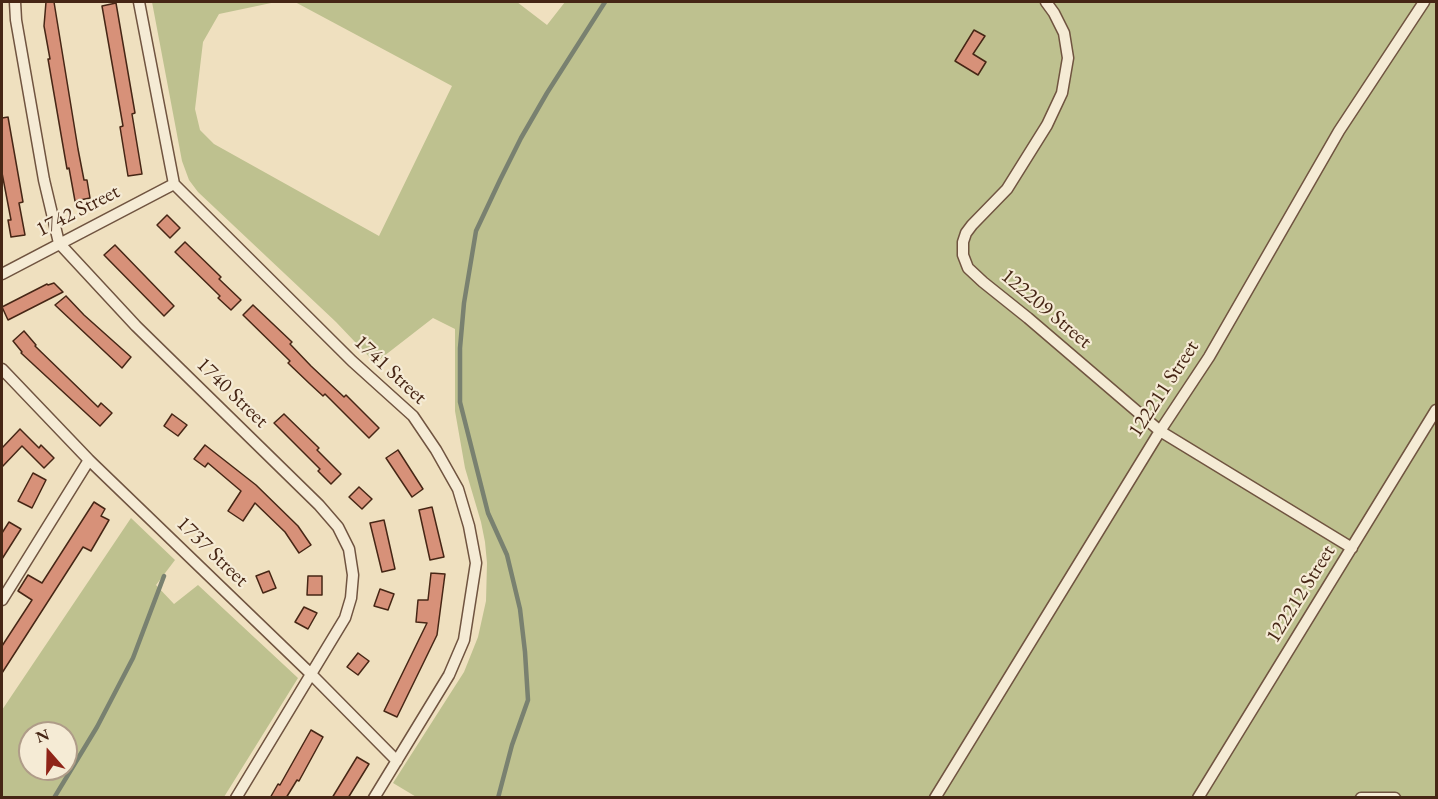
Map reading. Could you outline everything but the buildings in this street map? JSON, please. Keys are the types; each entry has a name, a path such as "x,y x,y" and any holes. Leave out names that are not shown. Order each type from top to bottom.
{"street":[{"name":"1740 Street","path":"15,2 16,20 44,180 59,243 136,326 319,505 338,527 349,549 353,575 351,598 345,618 237,798"},
{"path":"139,2 174,184"},
{"name":"122209 Street","path":"1046,2 1064,33 1068,58 1062,93 1047,125 1011,183 966,233 963,255 968,268 1160,431 1352,548"},
{"name":"122211 Street","path":"935,798 1160,431 1209,357 1339,131 1424,2"},
{"name":"1742 Street","path":"2,274 174,184"},
{"name":"1741 Street","path":"174,184 352,361 412,416 436,450 458,489 469,526 476,563 464,640 449,675 375,798"},
{"name":"1737 Street","path":"2,369 89,460 312,675 397,761"},
{"name":"122212 Street","path":"1198,798 1437,410"},
{"path":"2,600 89,460"},
{"path":"1361,798 1395,798"}],"green space":[{"path":"152,2 276,2 219,14 203,42 195,109 200,130 214,144 379,236 452,86 295,2 517,2 547,25 565,2 1436,2 1436,797 418,798 393,783 464,672 478,637 486,601 485,542 465,468 455,411 455,329 433,318 375,363 336,322 198,192 189,180 182,161"},
{"path":"131,518 175,560 156,585 174,604 198,585 298,678 224,797 2,797 2,710"}],"waterway":[{"path":"498,798 512,745 528,700 525,652 520,609 507,555 488,513 460,402 460,348 464,303 476,231 521,138 605,2"},
{"path":"54,798 97,727 133,658 164,576"}]}
